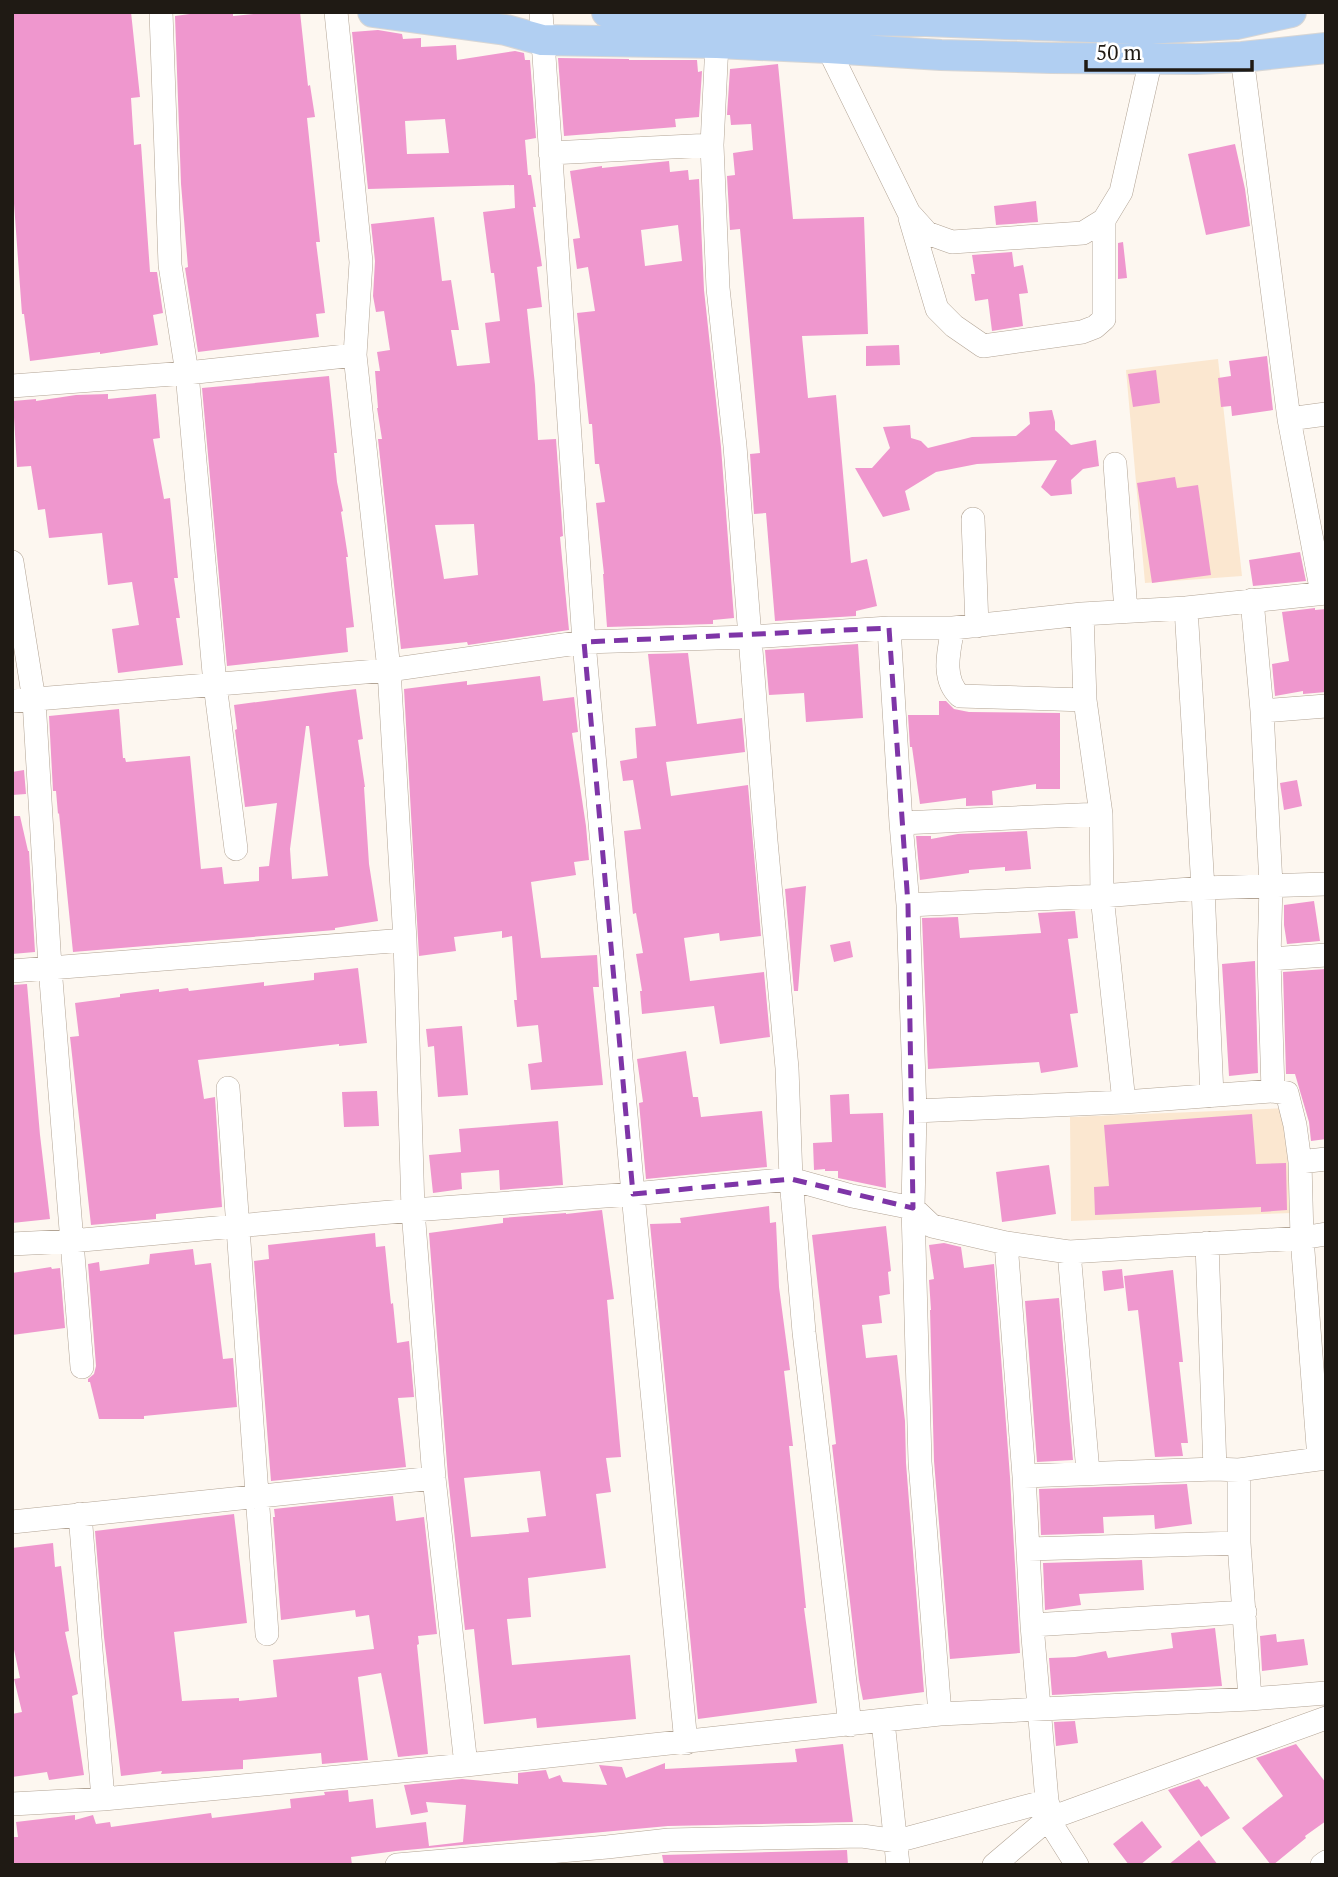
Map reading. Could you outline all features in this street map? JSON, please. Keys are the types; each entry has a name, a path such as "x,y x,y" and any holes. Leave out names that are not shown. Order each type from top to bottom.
{"main road":[{"path":"373,12 506,30 542,26 717,43 823,27 925,21 1145,29 1237,24 1291,12"},
{"path":"607,12 696,16 823,27 954,55 1151,59 1242,57 1326,48"}],"street":[{"path":"161,12 170,265 187,373 215,684 236,849"},
{"path":"336,12 361,262 355,355 388,670 405,940 413,1210 434,1478 466,1765"},
{"path":"696,16 717,43 712,145 718,288 787,1068 791,1179 804,1332 850,1725"},
{"path":"542,26 584,642 633,1194 686,1743"},
{"path":"823,27 909,213 937,309 954,326 983,346 1082,332 1095,327 1104,319 1104,220"},
{"path":"23,701 388,670 584,642 749,637 890,628 953,628 1324,593 1289,419 1242,57"},
{"path":"909,213 927,233 952,242 1083,233 1104,220 1121,192 1151,59"},
{"path":"550,153 712,145"},
{"path":"12,386 187,373 355,355"},
{"path":"1289,419 1326,414"},
{"path":"1115,464 1126,611"},
{"path":"973,519 977,626"},
{"path":"12,562 50,967 82,1367"},
{"path":"1252,600 1262,711 1271,885 1269,959 1273,1091"},
{"path":"1186,608 1212,1096"},
{"path":"1082,614 1085,700 1101,814 1102,896 1124,1102"},
{"path":"890,628 908,905 915,1111 913,1208 920,1462 940,1714"},
{"path":"953,628 948,667 952,689 960,696 1085,700"},
{"path":"1262,711 1326,706"},
{"path":"901,823 1101,814"},
{"path":"908,905 1102,896 1203,888 1326,884"},
{"path":"12,971 405,940"},
{"path":"1269,959 1326,955"},
{"path":"228,1088 267,1634"},
{"path":"915,1111 1124,1102 1273,1091 1287,1093 1300,1162 1302,1238 1322,1458 1239,1470 1088,1472 1024,1476"},
{"path":"1300,1162 1326,1159"},
{"path":"12,1244 791,1179 852,1196 913,1208 933,1226 1006,1243 1069,1252 1302,1238 1326,1234"},
{"path":"1006,1243 1038,1709 1049,1813 1077,1865"},
{"path":"1207,1243 1215,1469"},
{"path":"1069,1252 1088,1472"},
{"path":"1239,1470 1239,1543 1250,1699"},
{"path":"12,1522 434,1478"},
{"path":"80,1514 103,1799"},
{"path":"1028,1549 1239,1543"},
{"path":"1032,1625 1245,1612"},
{"path":"12,1804 103,1799 466,1765 940,1714 1326,1693"},
{"path":"397,1865 669,1840 862,1836 897,1841 1049,1813 1326,1718"},
{"path":"883,1721 898,1865"},
{"path":"994,1865 1049,1813"}],"highlighted area":[{"path":"889,628 908,905 913,1208 791,1179 633,1194 584,642"}],"shaded area":[{"path":"1218,359 1242,576 1145,583 1126,370"},
{"path":"1288,1108 1292,1213 1071,1221 1070,1117"}],"building":[{"path":"12,12 131,12 140,97 131,98 134,145 141,144 150,272 157,272 163,313 153,315 158,345 30,361 22,314 12,176"},
{"path":"233,12 233,16 300,12 308,86 310,85 315,117 307,118 320,242 316,242 325,313 316,314 319,337 198,352 185,268 188,267 181,184 175,16"},
{"path":"378,30 402,34 403,39 421,38 421,47 456,45 457,60 515,51 524,53 525,60 530,60 536,138 525,140 528,175 531,175 536,207 533,207 542,266 537,267 542,307 527,309 538,440 556,439 563,536 560,537 569,630 468,645 467,642 401,649 378,439 382,439 375,371 380,371 377,352 390,350 384,311 376,312 373,296 375,261 371,224 434,217 442,281 451,280 459,330 451,330 457,366 490,363 485,323 500,321 483,212 515,208 514,185 368,189 352,32","holes":["445,119 449,153 407,154 405,121","474,524 478,575 444,579 435,525"]},
{"path":"558,58 697,60 698,72 702,71 699,117 675,119 676,127 564,136"},
{"path":"778,64 793,219 864,217 868,334 802,336 808,398 836,395 851,563 867,559 877,606 856,611 856,616 775,621 766,513 754,514 750,454 760,453 740,229 730,230 727,176 735,175 733,153 753,150 751,124 731,125 730,115 727,115 730,69"},
{"path":"1235,144 1250,226 1206,235 1188,154"},
{"path":"669,161 670,172 688,170 689,180 699,179 704,290 721,447 734,618 713,620 713,624 607,627 596,503 605,502 599,464 595,464 592,424 589,424 577,313 595,311 588,267 577,269 573,239 580,238 570,171","holes":["678,225 682,261 645,266 641,230"]},
{"path":"1036,201 1038,222 996,225 994,206"},
{"path":"1123,242 1127,278 1118,279 1118,243"},
{"path":"1012,252 1014,267 1023,265 1028,293 1019,294 1023,326 992,331 988,299 975,301 971,274 975,274 972,255"},
{"path":"899,345 900,365 866,366 866,346"},
{"path":"1267,356 1273,410 1232,416 1231,406 1221,407 1218,378 1231,376 1229,361"},
{"path":"1156,370 1160,403 1133,407 1128,374"},
{"path":"329,376 337,453 334,453 343,511 354,627 346,628 348,652 227,666 202,388"},
{"path":"108,394 108,399 156,394 160,438 153,439 164,499 170,498 178,578 174,578 180,618 176,618 183,665 118,673 112,629 139,625 132,582 108,585 102,533 49,538 45,509 38,510 31,466 17,467 13,401"},
{"path":"1052,410 1055,430 1071,445 1096,440 1099,466 1083,469 1071,480 1072,494 1051,496 1041,487 1057,460 977,464 936,472 905,491 910,510 883,517 855,468 872,468 890,448 883,427 910,425 911,438 921,441 928,448 972,437 1016,436 1030,424 1029,412"},
{"path":"1175,477 1177,488 1198,485 1211,575 1152,583 1137,483"},
{"path":"1300,552 1306,581 1253,586 1249,560"},
{"path":"1326,609 1326,692 1303,694 1303,691 1275,696 1272,664 1289,661 1282,612"},
{"path":"858,644 863,718 806,722 804,693 769,695 765,650"},
{"path":"688,653 697,724 742,718 745,752 666,762 671,796 748,785 761,936 720,941 719,933 684,938 690,981 764,972 770,1037 720,1044 714,1006 642,1014 642,991 636,954 643,953 636,913 633,914 624,831 641,829 633,780 623,781 620,761 637,758 635,728 656,726 648,654"},
{"path":"540,676 543,701 574,697 578,732 572,733 589,860 574,862 576,875 531,882 541,958 597,955 599,987 593,987 603,1085 531,1090 528,1064 542,1062 538,1025 517,1027 512,936 502,938 502,931 454,937 456,951 419,956 404,689"},
{"path":"356,689 363,739 358,740 365,787 369,864 378,921 335,930 73,952 59,813 56,791 53,791 49,716 119,709 123,758 126,762 190,756 201,869 222,867 224,884 259,881 259,867 269,866 277,803 245,807 234,705","holes":["306,726 309,726 328,876 292,879 290,849"]},
{"path":"939,701 946,701 954,709 969,712 1060,713 1060,789 1036,789 1036,784 992,791 993,805 966,806 966,798 920,804 910,747 908,715 939,715"},
{"path":"24,770 26,794 12,795 12,772"},
{"path":"1297,780 1302,806 1284,810 1280,783"},
{"path":"12,816 20,816 29,851 35,952 12,954"},
{"path":"1027,831 1031,869 1005,871 1005,867 969,870 969,873 920,880 916,836 931,836 931,839 958,834"},
{"path":"806,886 798,991 794,991 785,889"},
{"path":"1314,901 1320,941 1287,944 1284,905"},
{"path":"1075,911 1078,938 1068,939 1078,1013 1070,1014 1078,1067 1041,1073 1039,1062 928,1069 922,918 958,917 960,938 1041,933 1038,913"},
{"path":"850,941 853,957 834,962 830,945"},
{"path":"1255,961 1258,1073 1229,1076 1222,964"},
{"path":"358,968 367,1043 198,1060 204,1099 215,1097 222,1207 156,1214 156,1219 91,1225 70,1037 79,1036 75,1003 159,989 159,992 188,988 189,991 264,982 264,986 314,980 314,973"},
{"path":"1326,969 1326,1139 1311,1141 1309,1122 1295,1074 1286,1074 1283,972"},
{"path":"27,984 50,1219 12,1223 12,985"},
{"path":"462,1026 468,1095 438,1097 434,1046 428,1047 426,1029"},
{"path":"686,1051 693,1097 698,1097 701,1117 762,1111 767,1167 646,1179 639,1103 643,1102 637,1059"},
{"path":"377,1091 379,1126 344,1127 342,1092"},
{"path":"849,1094 850,1114 883,1113 886,1188 838,1178 838,1171 814,1170 813,1143 832,1142 830,1095"},
{"path":"1252,1114 1256,1164 1286,1163 1287,1210 1261,1212 1261,1207 1095,1215 1094,1187 1109,1186 1104,1125"},
{"path":"558,1121 563,1185 500,1190 499,1170 461,1173 462,1189 433,1193 429,1155 461,1152 459,1129"},
{"path":"1049,1165 1056,1214 1002,1222 996,1172"},
{"path":"769,1206 770,1223 776,1222 779,1287 790,1370 784,1371 793,1446 789,1446 804,1608 817,1703 698,1719 650,1224 681,1223 680,1218"},
{"path":"602,1210 614,1299 607,1300 621,1457 606,1458 611,1492 596,1494 606,1568 528,1578 531,1617 507,1619 512,1665 630,1655 636,1719 537,1728 536,1718 484,1724 474,1629 465,1630 448,1477 429,1233 503,1223 503,1218","holes":["540,1471 546,1516 527,1518 529,1532 471,1537 464,1478"]},
{"path":"886,1226 891,1271 888,1272 890,1294 879,1296 882,1323 862,1325 866,1358 897,1355 905,1421 924,1692 863,1700 832,1445 836,1444 812,1235"},
{"path":"375,1233 376,1247 385,1246 397,1343 409,1341 414,1397 398,1398 406,1467 271,1481 254,1261 269,1259 268,1245"},
{"path":"944,1243 961,1247 964,1268 994,1264 1020,1653 950,1659 934,1461 929,1280 934,1279 929,1245"},
{"path":"193,1249 195,1265 211,1263 223,1359 233,1358 237,1407 144,1416 144,1419 99,1419 88,1382 96,1366 88,1264 99,1262 100,1271 149,1264 150,1254"},
{"path":"60,1268 65,1328 12,1335 12,1273"},
{"path":"1122,1269 1124,1288 1104,1291 1102,1271"},
{"path":"1173,1270 1188,1443 1181,1443 1183,1456 1155,1457 1138,1310 1128,1311 1124,1276"},
{"path":"1059,1298 1073,1460 1037,1462 1025,1301"},
{"path":"1187,1484 1192,1524 1155,1529 1154,1515 1103,1517 1104,1533 1041,1535 1039,1489"},
{"path":"393,1496 396,1521 424,1517 437,1634 418,1636 417,1645 428,1754 398,1757 381,1673 358,1677 368,1760 322,1764 321,1753 243,1760 243,1769 161,1774 162,1771 121,1776 104,1637 95,1531 234,1514 247,1623 174,1632 182,1701 239,1698 239,1701 277,1697 273,1660 374,1649 369,1615 356,1617 355,1610 281,1620 274,1509"},
{"path":"53,1543 55,1567 61,1566 69,1631 65,1632 78,1694 72,1696 84,1775 49,1780 47,1772 12,1777 12,1714 22,1712 14,1679 20,1678 12,1640 12,1548"},
{"path":"1142,1560 1144,1590 1079,1594 1081,1605 1045,1610 1043,1563"},
{"path":"1215,1628 1222,1686 1052,1695 1049,1658 1075,1657 1106,1651 1108,1658 1173,1648 1171,1633"},
{"path":"1276,1634 1277,1642 1304,1639 1308,1665 1262,1671 1260,1636"},
{"path":"1075,1721 1078,1743 1056,1746 1054,1722"},
{"path":"843,1744 853,1822 668,1826 396,1851 351,1857 352,1865 12,1865 12,1837 18,1837 16,1822 75,1815 75,1820 93,1815 96,1824 110,1822 111,1827 211,1813 212,1818 291,1808 290,1799 348,1790 349,1802 373,1799 376,1828 426,1822 429,1846 463,1842 466,1805 426,1802 428,1812 411,1815 404,1785 462,1779 518,1784 518,1773 546,1770 549,1779 560,1775 563,1782 607,1785 599,1765 622,1767 626,1778 665,1763 665,1769 797,1762 795,1749"},
{"path":"1296,1744 1326,1783 1326,1821 1271,1865 1242,1828 1283,1796 1256,1758"},
{"path":"1199,1779 1230,1818 1201,1837 1168,1790"},
{"path":"1142,1821 1162,1847 1140,1865 1129,1865 1113,1844"},
{"path":"1199,1840 1218,1865 1168,1865"},
{"path":"847,1850 848,1865 664,1865 662,1855"}]}
